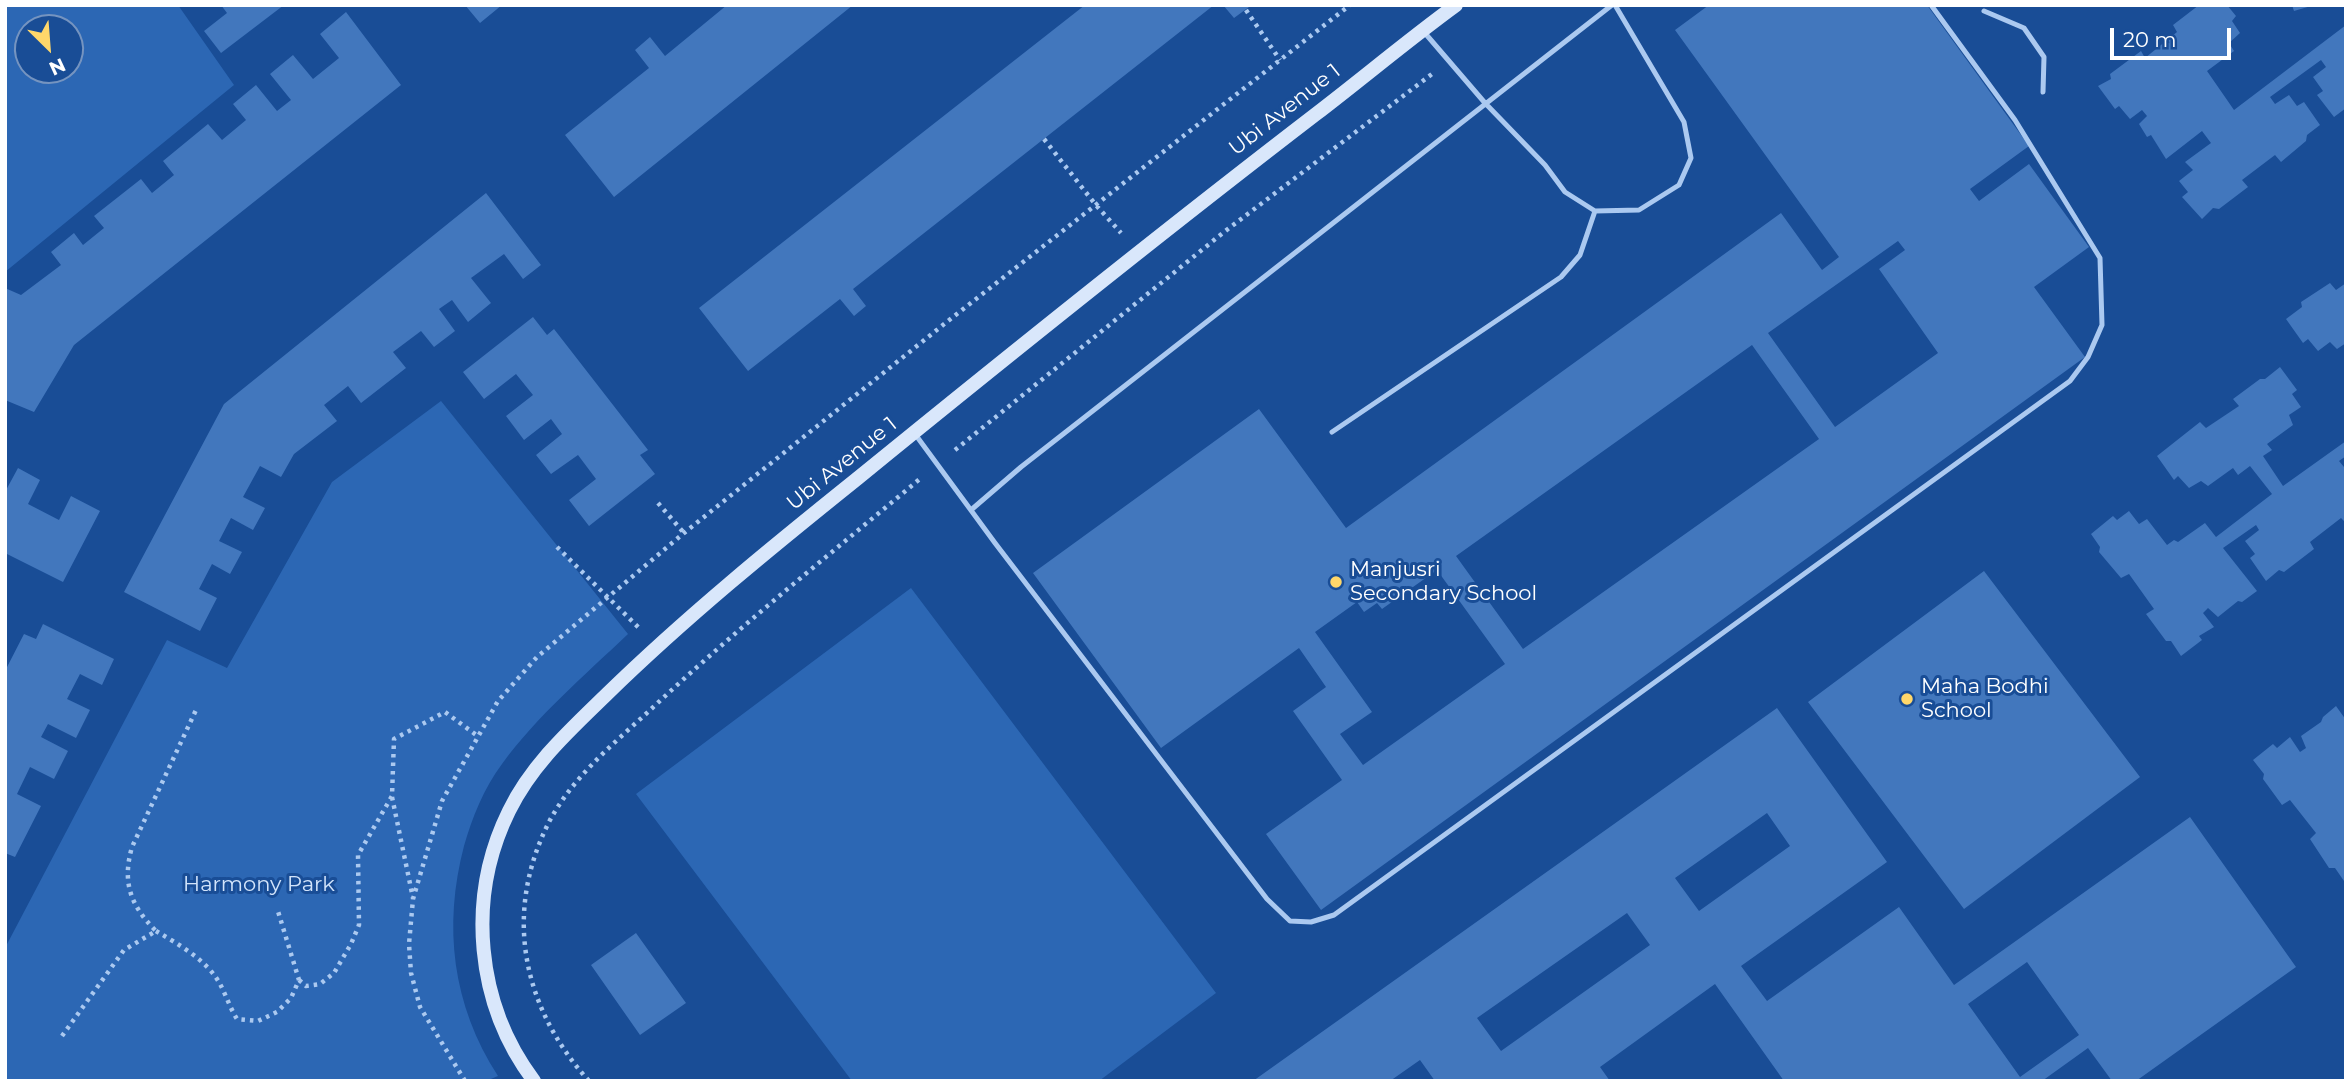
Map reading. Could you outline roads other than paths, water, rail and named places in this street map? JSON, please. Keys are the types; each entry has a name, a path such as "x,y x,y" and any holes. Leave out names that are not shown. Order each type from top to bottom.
{"street":[{"name":"Ubi Avenue 1","path":"534,1081 503,1029 488,984 482,950 482,919 486,882 493,853 508,812 533,772 557,743 657,646 801,524 1138,252 1456,5"}],"lane":[{"path":"971,510 1021,467 1395,177 1485,103 1613,5 1684,122 1691,158 1679,185 1639,211 1595,211 1565,192 1545,165 1485,103 1422,30"},
{"path":"914,432 1267,899 1290,921 1311,922 1334,915 2070,382 2088,357 2102,325 2101,258 2015,120 1931,5"},
{"path":"1984,11 2024,28 2045,57 2043,92"},
{"path":"1332,432 1561,277 1580,255 1595,211"}],"place":[{"name":"Manjusri Secondary School","path":"1336,582"},
{"name":"Maha Bodhi School","path":"1907,699"}],"park label":[{"name":"Harmony Park","path":"259,885"}]}
